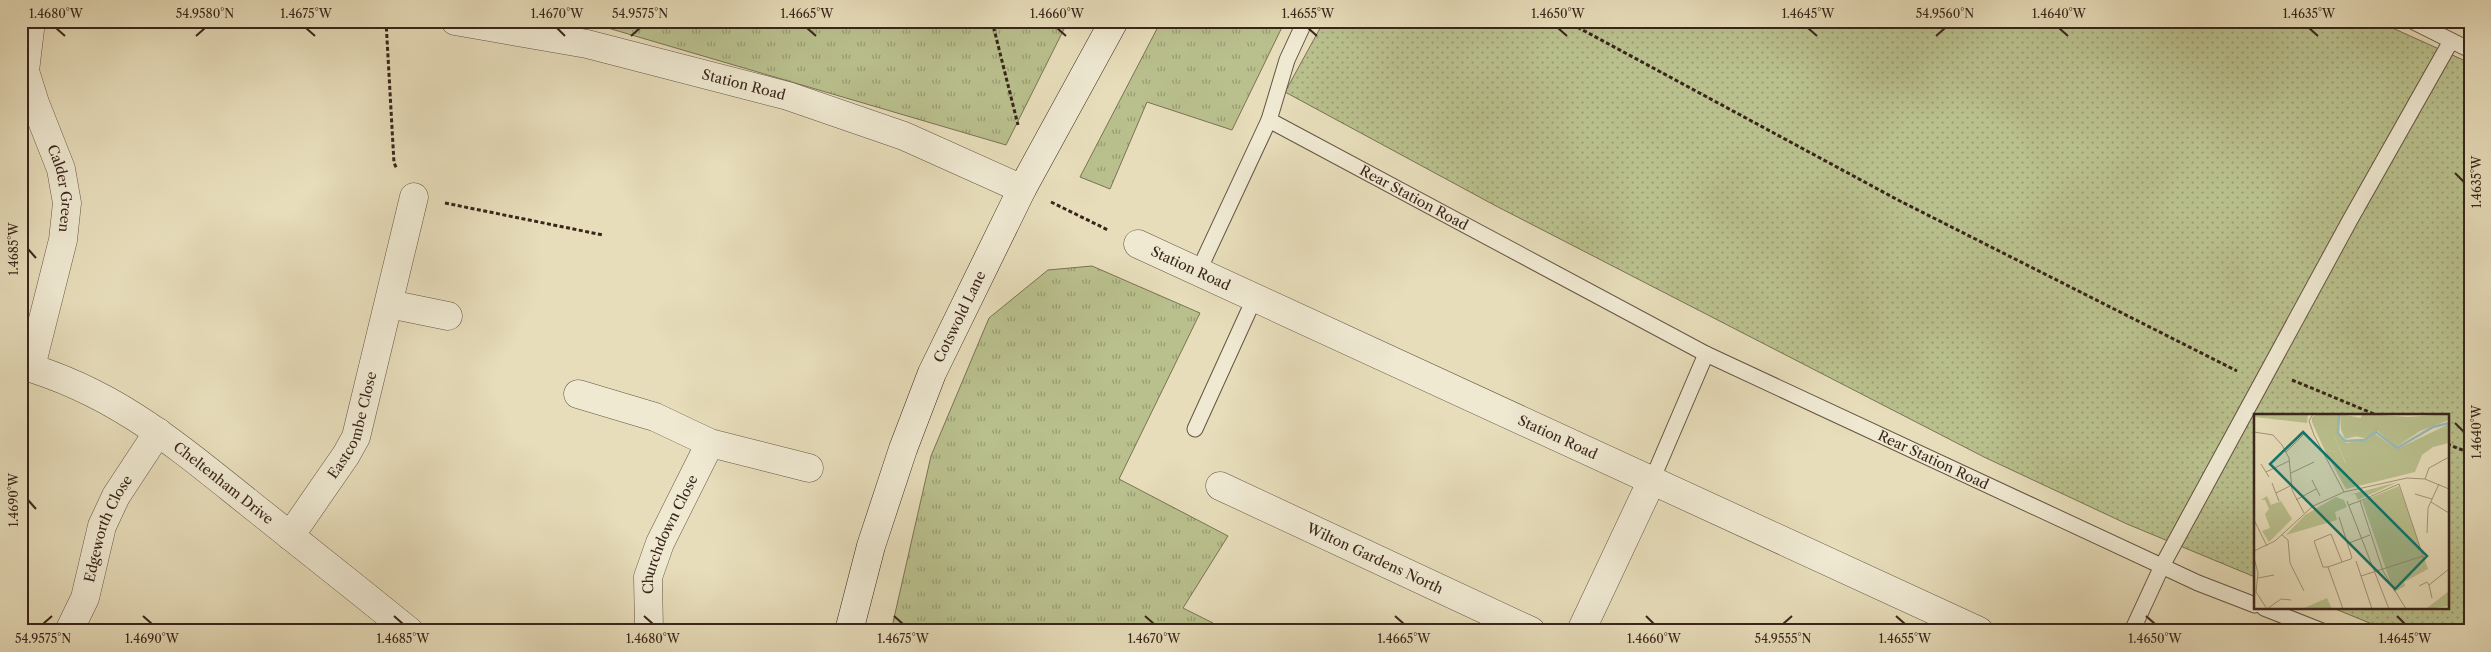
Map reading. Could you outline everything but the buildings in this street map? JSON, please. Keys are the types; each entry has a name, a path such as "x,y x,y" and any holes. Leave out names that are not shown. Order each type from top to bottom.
{"street":[{"path":"23,71 31,21"},
{"name":"Station Road","path":"455,21 587,44 788,96 1026,181"},
{"name":"Cotswold Lane","path":"849,631 871,546 903,448 932,373 1026,181 1114,21"},
{"name":"Calder Green","path":"23,71 61,169 67,203 63,240 26,366"},
{"name":"Eastcombe Close","path":"290,536 346,455 356,437 414,197"},
{"name":"Station Road","path":"1138,244 1199,270 1979,631"},
{"path":"388,304 448,316"},
{"name":"Cheltenham Drive","path":"26,366 83,387 122,407 158,432 410,631"},
{"path":"578,394 656,417 710,444 810,468"},
{"name":"Edgeworth Close","path":"68,631 84,598 102,526 116,496 158,432"},
{"name":"Churchdown Close","path":"649,631 648,577 660,543 710,444"},
{"path":"1581,631 1652,480"},
{"name":"Wilton Gardens North","path":"1220,486 1531,631"}],"lane":[{"path":"1199,270 1268,120 1287,60 1305,21"},
{"path":"2412,21 2470,50"},
{"path":"2132,631 2162,566 2350,220 2451,41"},
{"name":"Rear Station Road","path":"1268,120 1706,354 2162,566 2254,605"},
{"path":"1195,429 1255,297"},
{"path":"1652,480 1706,354"},
{"path":"2269,610 2322,631"}],"path":[{"path":"386,21 394,163 414,197 603,235"},
{"path":"992,21 1026,181 1138,244"},
{"path":"1566,21 1898,200 2265,377 2373,414"},
{"path":"2448,444 2470,453"},
{"path":"2466,631 2470,620"}],"green space":[{"path":"584,21 1068,21 1006,145"},
{"path":"1161,21 1285,21 1232,130 1147,102 1110,189 1080,177"},
{"path":"1324,21 2377,21 2470,63 2470,631 2389,631 2338,610 2448,610 2448,414 2254,414 2254,577 2127,524 1984,457 1496,206 1285,92"},
{"path":"1092,266 1200,313 1119,479 1228,536 1183,608 1213,623 1209,631 891,631 931,456 989,318 1048,270"}]}
